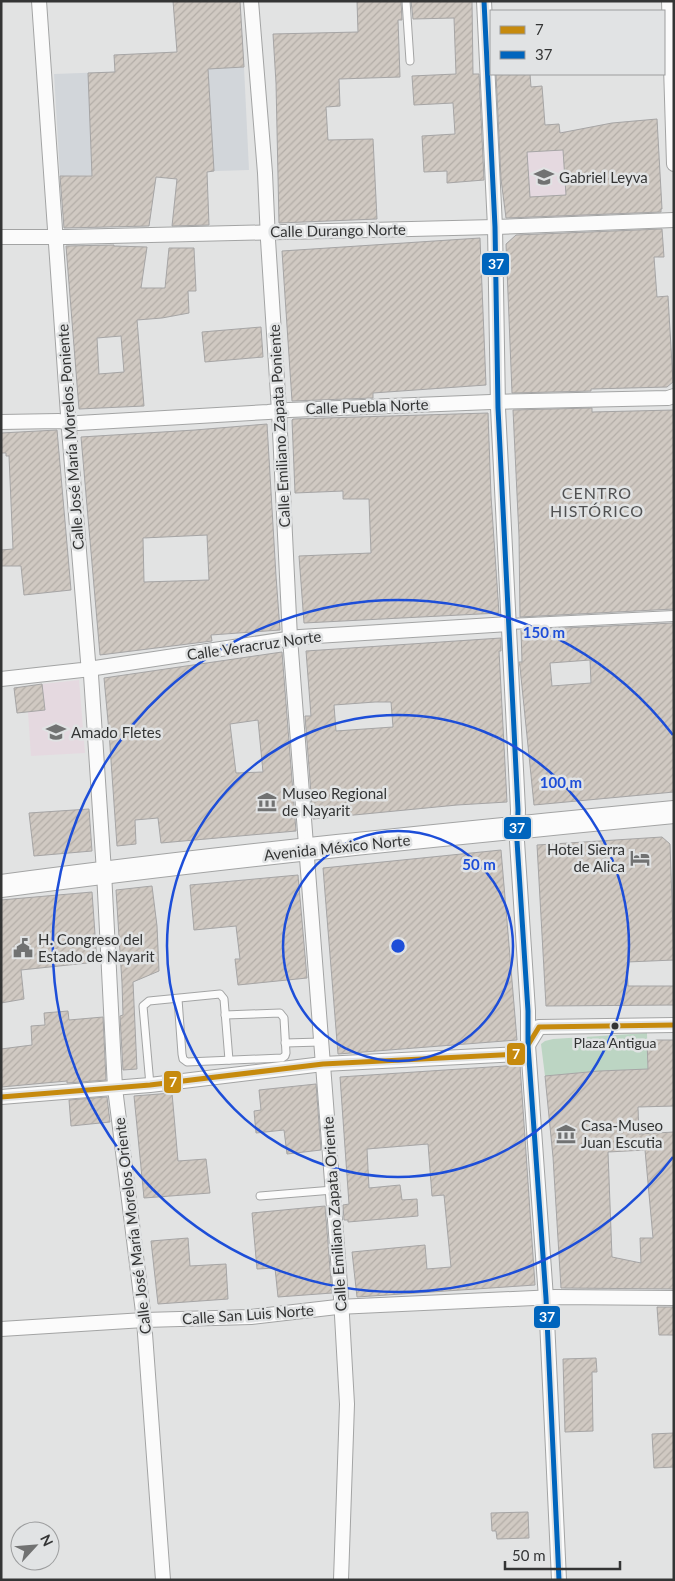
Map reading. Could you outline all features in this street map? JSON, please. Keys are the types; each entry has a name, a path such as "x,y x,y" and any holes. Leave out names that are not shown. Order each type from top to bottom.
{"main road":[{"name":"Avenida México Norte","path":"1,886 104,872 516,827 674,812"}],"street":[{"name":"Calle José María Morelos Poniente","path":"39,1 55,237 90,668 104,872"},
{"name":"Calle Emiliano Zapata Poniente","path":"251,1 265,173 290,638 306,850"},
{"path":"484,1 495,227 498,402 518,810 516,827 528,1045 546,1298 559,1580"},
{"path":"668,1 674,164"},
{"name":"Calle Durango Norte","path":"1,237 495,227 674,220"},
{"name":"Calle Puebla Norte","path":"1,422 58,420 69,423 279,411 498,402 668,398 674,396"},
{"path":"509,624 674,616"},
{"name":"Calle Veracruz Norte","path":"1,679 90,668 290,638 509,624"},
{"name":"Calle Emiliano Zapata Oriente","path":"306,850 342,1307 347,1404 341,1580"},
{"name":"Calle José María Morelos Oriente","path":"104,872 115,1088 144,1320 163,1580"},
{"path":"1,1097 150,1085 323,1064 520,1054 539,1027 674,1025"},
{"name":"Calle San Luis Norte","path":"1,1328 144,1320 251,1317 342,1307 565,1297 674,1298"}],"lane":[{"path":"406,1 410,61"},
{"path":"150,1085 143,1006 149,1001 220,994 224,999 229,1060"},
{"path":"178,999 183,1059 187,1062 282,1058 285,1056 284,1018 280,1013 225,1015"},
{"path":"285,1043 322,1042"},
{"path":"260,1196 333,1190"}],"shaded area":[{"path":"244,67 249,170 60,176 54,74"},
{"name":"Gabriel Leyva","path":"581,130 589,216 506,218 499,138"},
{"name":"Amado Fletes","path":"79,680 85,753 31,756 28,712 42,684"}],"green space":[{"name":"Plaza Antigua","path":"647,1033 648,1069 545,1076 541,1044 545,1041"}],"building":[{"path":"173,1 240,1 244,67 208,69 214,171 207,172 209,225 172,226 177,179 156,177 149,226 64,228 60,176 92,176 88,73 115,72 114,55 177,52"},
{"path":"357,1 401,1 402,20 398,20 400,77 339,79 340,106 326,107 328,140 373,139 377,219 279,223 273,34 358,32"},
{"path":"411,1 472,1 473,74 479,74 484,180 447,183 447,171 424,172 422,136 455,134 453,103 414,105 412,76 456,74 454,18 413,19"},
{"path":"496,75 530,75 531,87 542,86 545,125 559,124 560,133 612,123 657,119 661,212 506,218 501,179","holes":["563,150 566,195 530,197 527,152"]},
{"path":"662,229 664,257 654,257 657,297 668,296 673,382 667,387 512,393 506,244 516,235"},
{"path":"480,238 486,385 373,393 373,398 292,401 282,251"},
{"path":"114,245 147,247 141,288 165,288 169,248 194,248 196,291 188,291 189,313 137,320 144,406 79,409 66,246","holes":["121,336 124,372 99,374 97,338"]},
{"path":"261,327 263,357 205,362 202,332"},
{"path":"592,408 592,412 674,410 674,609 520,617 519,536 513,410"},
{"path":"488,413 491,496 499,613 304,623 299,556 371,553 369,499 343,499 343,491 295,493 292,420"},
{"path":"267,424 280,630 211,635 212,641 100,655 81,437","holes":["207,535 209,580 144,582 143,538"]},
{"path":"57,430 71,590 24,595 21,566 1,566 1,550 13,549 9,456 6,456 6,453 1,453 1,433"},
{"path":"674,623 674,792 534,805 519,662 522,662 521,630","holes":["590,660 591,683 552,686 550,663"]},
{"path":"501,638 501,651 499,651 507,802 313,819 305,716 311,716 306,651","holes":["391,702 393,727 336,731 334,705"]},
{"path":"282,652 296,831 161,843 158,818 135,820 136,844 117,846 104,678","holes":["258,720 263,772 236,773 230,724"]},
{"path":"42,684 45,710 17,713 14,688"},
{"path":"89,809 92,851 34,856 29,813"},
{"path":"662,837 670,844 674,960 627,962 628,986 674,986 674,1005 546,1006 537,845"},
{"path":"501,850 517,1040 338,1054 323,868"},
{"path":"298,875 307,978 238,985 235,959 240,959 236,926 194,930 190,885"},
{"path":"152,886 157,926 159,971 133,982 137,1069 123,1070 120,1016 123,1015 122,983 116,890"},
{"name":"H. Congreso del Estado de Nayarit","path":"92,892 97,962 21,970 24,999 1,1003 1,900"},
{"path":"68,1011 69,1020 103,1017 106,1080 67,1083 67,1081 1,1087 1,1049 32,1045 31,1026 45,1025 44,1013"},
{"path":"647,1040 674,1040 674,1106 638,1107 639,1134 674,1132 674,1289 561,1288 553,1157 545,1076 648,1069","holes":["645,1150 653,1238 640,1238 641,1263 612,1257 608,1152"]},
{"path":"520,1065 535,1285 357,1297 352,1252 425,1245 427,1269 451,1267 444,1195 432,1196 428,1144 367,1149 369,1188 400,1185 402,1200 417,1199 418,1216 348,1222 348,1220 344,1220 343,1205 349,1204 340,1077"},
{"path":"316,1084 321,1150 287,1154 284,1130 256,1133 254,1111 261,1110 259,1090"},
{"path":"172,1093 178,1161 206,1159 210,1193 144,1198 134,1096"},
{"path":"107,1097 110,1122 71,1126 69,1100"},
{"path":"325,1206 332,1293 278,1297 275,1268 257,1269 252,1213"},
{"path":"188,1238 190,1266 226,1264 228,1299 158,1304 151,1241"},
{"path":"657,1307 674,1307 674,1335 659,1335"},
{"path":"596,1358 597,1372 592,1372 593,1431 565,1432 563,1359"},
{"path":"674,1433 674,1467 654,1468 652,1434"},
{"path":"528,1512 529,1538 497,1539 496,1531 492,1531 491,1513"}],"transit line":[{"name":"37","path":"484,1 495,227 498,408 518,810 517,841 528,1011 528,1045 546,1298 559,1580"},
{"name":"7","path":"1,1097 150,1085 323,1064 520,1054 539,1027 674,1025"}],"place":[{"name":"Gabriel Leyva","path":"544,177"},
{"name":"Amado Fletes","path":"56,732"},
{"name":"Museo Regional de Nayarit","path":"267,802"},
{"name":"Hotel Sierra de Alica","path":"640,858"},
{"name":"H. Congreso del Estado de Nayarit","path":"23,948"},
{"name":"Plaza Antigua","path":"615,1026"},
{"name":"Casa-Museo Juan Escutia","path":"566,1134"}],"district":[{"name":"CENTRO HISTÓRICO","path":"597,501"}]}
